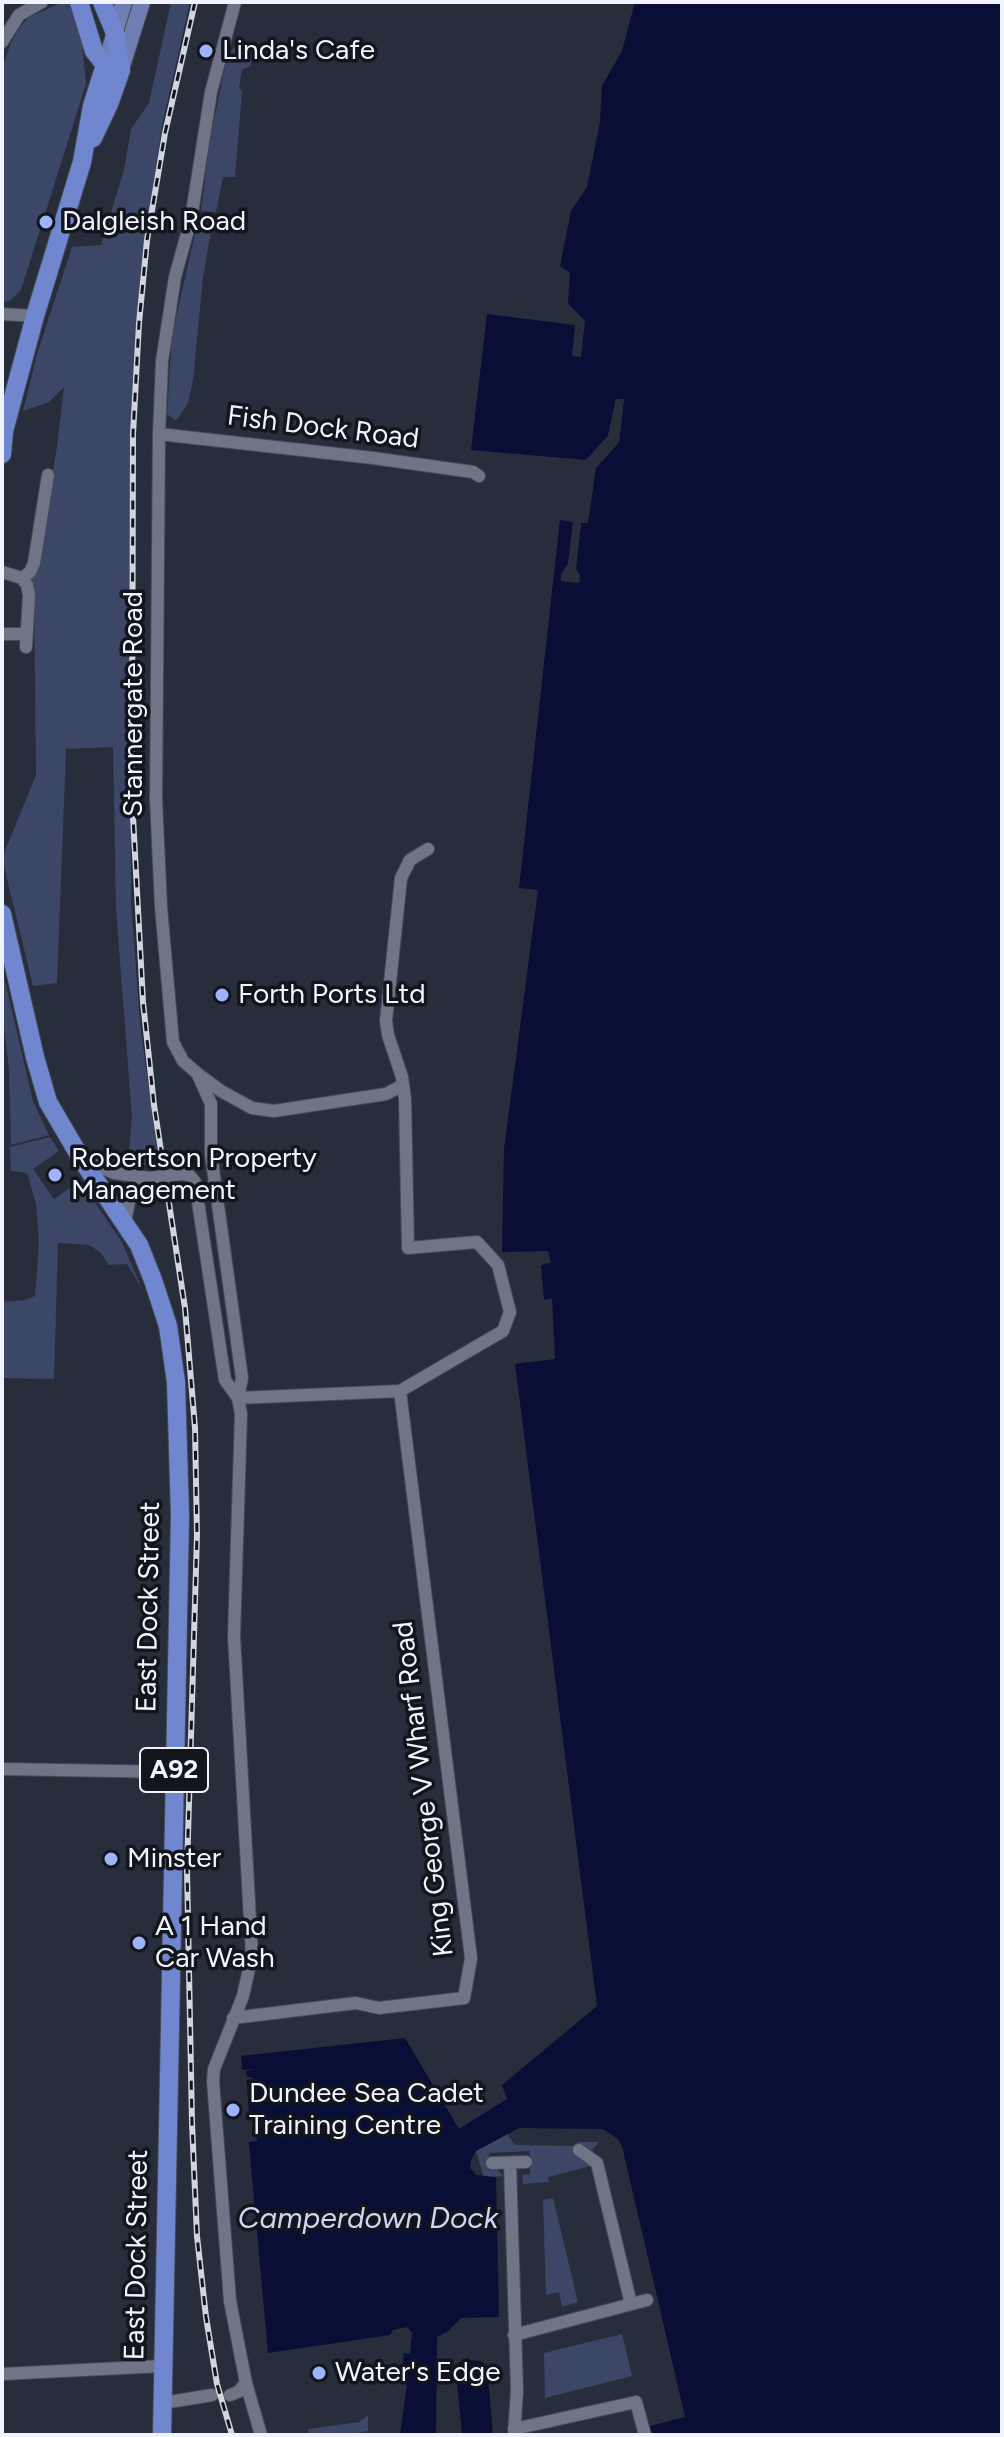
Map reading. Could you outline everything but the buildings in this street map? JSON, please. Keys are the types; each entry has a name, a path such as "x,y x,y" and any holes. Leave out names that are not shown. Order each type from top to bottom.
{"highway":[{"path":"79,2 94,51 113,68"},
{"path":"2,454 3,434 35,316 82,162 92,106 113,68 115,33 102,2"},
{"name":"East Dock Street","path":"2,914 48,1102 82,1160 139,1245 162,1307 176,1382 180,1516 162,2435"}],"main road":[{"path":"115,33 124,2"},
{"path":"113,68 142,2"}],"street":[{"path":"2,42 19,15 42,2"},
{"name":"Stannergate Road","path":"235,2 211,92 191,219 166,324 159,434 156,799 161,907 173,1042 183,1061 198,1074 211,1104 211,1154 242,1378 238,1398"},
{"path":"2,314 35,316"},
{"name":"Fish Dock Road","path":"159,434 373,458 473,472 479,476"},
{"path":"22,578 30,572 34,563 48,475"},
{"path":"2,572 22,578 29,595 26,641 2,634"},
{"path":"238,1398 400,1391 503,1331 510,1312 498,1265 477,1242 408,1248 405,1099 386,1021 401,878 410,860 428,849"},
{"path":"198,1074 252,1108 274,1111 386,1094 401,1086"},
{"path":"82,1160 114,1173 146,1178 183,1174 189,1175 195,1182 225,1380 238,1398 241,1445 234,1636 252,1955 243,1996 214,2069 213,2081 227,2278 246,2383 261,2435"},
{"path":"125,1222 135,1186 146,1178"},
{"name":"King George V Wharf Road","path":"233,2018 356,2003 379,2008 464,1998 471,1958 400,1391"},
{"path":"2,1769 174,1772"},
{"path":"593,2158 602,2146"},
{"path":"579,2150 597,2163 631,2304"},
{"path":"492,2163 526,2162"},
{"path":"510,2163 517,2391 514,2432 636,2402 645,2435"},
{"path":"514,2335 647,2300"},
{"path":"2,2374 163,2366"},
{"path":"230,2395 246,2383"},
{"path":"163,2403 212,2395"}],"shaded area":[{"path":"63,2 70,2 81,34 86,84 21,290 10,301 2,302 2,68 12,40 29,17"},
{"path":"171,2 190,2 163,121 143,249 130,435 131,902 140,1023 159,1165 141,1166 128,1162 132,1118 116,910 113,747 66,749 57,983 33,986 2,858 36,775 34,593 30,580 36,570 64,387 49,402 23,411 38,351 72,247 101,245 124,170 131,129 149,103"},
{"path":"238,43 256,48 250,66 242,70 239,88 242,91 235,177 223,177 216,212 201,211 210,140 227,56"},
{"path":"212,225 203,277 193,381 188,403 176,421 167,414 172,335 196,230"},
{"path":"2,968 33,1101 49,1135 11,1145 9,1069 2,1011"},
{"path":"50,1137 59,1151 33,1169 54,1199 80,1181 122,1242 142,1289 127,1264 109,1265 100,1252 89,1245 58,1243 54,1379 2,1378 2,1302 35,1296 39,1242 36,1204 27,1173 11,1171 10,1147"},
{"path":"507,2134 515,2145 578,2146 579,2142 599,2142 592,2150 580,2146 575,2155 591,2166 548,2177 549,2182 523,2184 522,2175 530,2174 530,2151 489,2153 489,2170 498,2170 503,2176 484,2178 476,2151"},
{"path":"553,2198 578,2302 562,2307 559,2292 546,2295 543,2200"},
{"path":"622,2334 632,2376 545,2398 544,2353"},
{"path":"368,2415 368,2431 346,2435 309,2435 308,2429 359,2422"}],"water":[{"name":"Camperdown Dock","path":"635,2 1002,2 1002,2435 652,2435 650,2426 685,2417 622,2146 618,2139 603,2129 519,2128 476,2151 471,2160 470,2168 476,2175 496,2177 499,2317 461,2318 437,2337 436,2435 400,2435 407,2383 401,2382 404,2353 410,2354 412,2333 407,2327 393,2330 390,2335 268,2353 241,2056 405,2038 459,2129 507,2099 502,2085 597,2006 515,1364 555,1359 552,1298 544,1300 541,1265 551,1263 548,1251 502,1252 504,1149 538,890 519,888 560,520 573,522 568,565 561,574 561,581 579,583 580,576 576,569 581,523 588,523 596,468 619,442 624,399 616,399 608,436 586,460 471,450 487,314 575,325 572,356 581,357 585,321 568,303 570,273 560,266 571,211 587,187 600,122 602,86 622,51"},
{"path":"468,2360 487,2365 493,2435 462,2435 456,2371 459,2362"}],"pier":[{"path":"616,399 624,399 619,442 596,468 592,465 615,440 619,403 612,439 589,463 586,460 608,436"},
{"path":"573,522 581,523 576,568 579,583 561,581 561,574 568,564"},
{"path":"255,2069 246,2071 247,2077 256,2078 246,2080 247,2087 256,2087 247,2089 249,2112 260,2113 261,2125 256,2126 257,2141 248,2142 242,2070"}],"railway":[{"path":"195,2 165,133 147,240 139,323 133,434 132,798 143,1002 154,1105 185,1308 195,1428 197,1535 187,1869 192,2123 197,2236 206,2317 217,2384 232,2435"}],"place":[{"name":"Linda's Cafe","path":"206,51"},
{"name":"Dalgleish Road","path":"46,222"},
{"name":"Forth Ports Ltd","path":"222,995"},
{"name":"Robertson Property Management","path":"55,1175"},
{"name":"Minster","path":"111,1859"},
{"name":"A 1 Hand Car Wash","path":"139,1943"},
{"name":"Dundee Sea Cadet Training Centre","path":"233,2110"},
{"name":"Water's Edge","path":"319,2373"}]}
